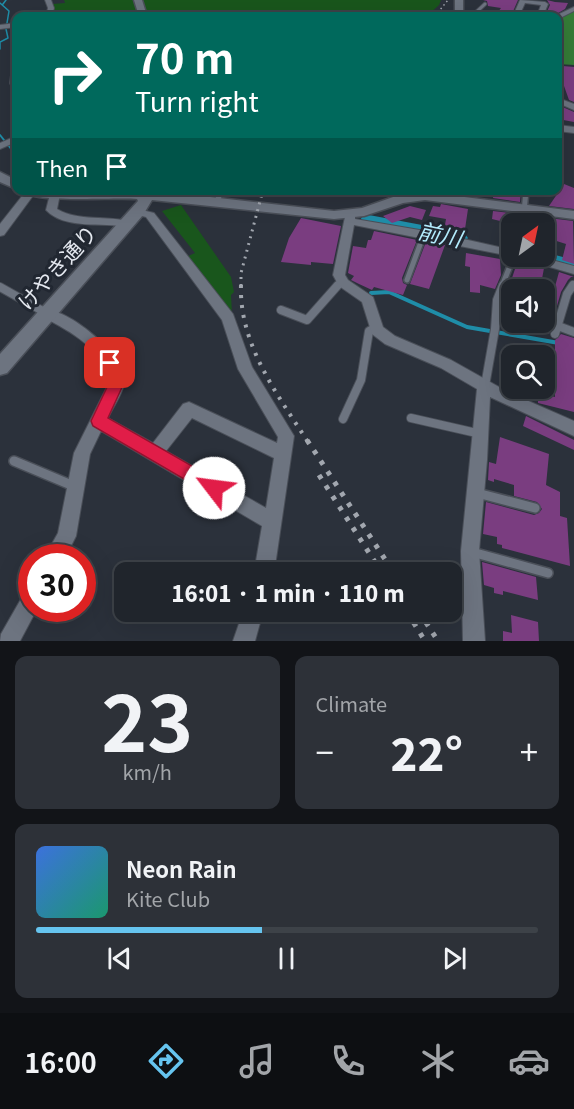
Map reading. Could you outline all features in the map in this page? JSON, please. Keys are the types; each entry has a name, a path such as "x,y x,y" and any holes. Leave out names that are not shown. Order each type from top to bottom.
{"main road":[{"path":"118,195 138,205 219,197 349,218 392,202 425,196 508,213"},
{"path":"386,195 392,202"},
{"name":"けやき通り","path":"0,367 48,314 138,205"},
{"path":"555,215 574,214"}],"street":[{"path":"523,1 545,4 542,12"},
{"path":"0,232 26,195"},
{"path":"55,195 51,210 56,214 77,220 107,220 138,205 150,214 228,318 245,369 286,436 266,562"},
{"path":"501,252 349,218 339,275 341,281 368,300 377,327 390,340 446,364 503,398 574,429"},
{"path":"555,265 574,270"},
{"path":"48,314 105,351 117,383 82,453 67,536 62,544"},
{"path":"474,641 470,551 481,434 482,398 485,386"},
{"path":"155,453 189,409 282,454"},
{"path":"99,421 273,522"},
{"path":"8,641 19,622"},
{"path":"244,641 250,622"}],"lane":[{"path":"476,12 484,4"},
{"path":"523,213 525,195"},
{"path":"401,272 408,277 424,234"},
{"path":"485,386 498,300 509,267"},
{"path":"281,310 307,320 341,281"},
{"path":"555,334 567,294 574,284"},
{"path":"0,287 48,314"},
{"path":"558,326 574,332"},
{"path":"343,419 361,381 369,331 377,327"},
{"path":"411,418 481,434"},
{"path":"14,461 76,487"},
{"path":"475,492 535,507"},
{"path":"470,551 548,573"}],"green space":[{"path":"64,0 134,0 138,12 52,12 53,4 65,3"},
{"path":"143,0 441,0 431,12 147,12"},
{"path":"574,11 574,65 562,64 562,17"},
{"path":"181,205 231,277 234,292 231,295 232,315 186,257 195,253 162,211"}],"building":[{"path":"483,0 518,0 513,12 498,12 501,8 488,6 487,1"},
{"path":"547,0 568,3 565,9 560,12 547,12 550,5"},
{"path":"562,67 574,67 574,102 569,100 562,80"},
{"path":"562,107 574,112 574,122 562,120"},
{"path":"564,184 574,188 574,209 549,206 556,195 562,195"},
{"path":"493,195 521,195 520,202 493,198"},
{"path":"441,204 468,209 465,229 445,225 446,219 429,216 433,206 440,207"},
{"path":"410,206 426,210 422,220 410,217 392,223 383,216"},
{"path":"493,211 510,213 501,213 501,221 492,219"},
{"path":"301,218 341,226 333,264 311,262 311,265 281,262 289,238"},
{"path":"555,219 573,221 574,264 562,260 566,244 555,240"},
{"path":"374,231 417,240 402,278 403,283 407,285 403,295 374,287 372,290 351,280 354,276 348,273 353,246 366,248"},
{"path":"426,242 445,245 429,289 410,284"},
{"path":"466,253 500,259 501,275 495,289 480,285 480,293 470,292 470,267 465,266"},
{"path":"516,267 544,268 542,279 512,279"},
{"path":"559,272 574,277 568,280 561,292 555,313 555,287"},
{"path":"561,334 574,338 574,412 538,403 538,399 555,399 555,340"},
{"path":"526,416 574,440 574,450 523,426"},
{"path":"500,437 549,454 546,485 560,492 560,516 567,518 570,566 502,548 502,545 497,544 497,537 483,534 486,502 534,515 542,509 537,502 514,496 514,485 494,479 494,482 488,480 489,462 496,464"},
{"path":"482,562 536,577 538,600 503,591 503,595 494,593 494,588 484,585"},
{"path":"511,615 538,622 539,641 503,641 503,631 512,633"}],"waterway":[{"name":"前川","path":"3,4 6,0"},
{"name":"前川","path":"0,3 9,11 6,29 8,38 0,42 0,49"},
{"name":"前川","path":"0,135 12,150"},
{"name":"前川","path":"369,220 459,238"},
{"name":"前川","path":"555,261 574,266"},
{"path":"371,293 389,292 467,327 559,343"}],"railway":[{"path":"438,12 448,0"},
{"path":"241,285 241,273 262,195"},
{"path":"241,285 242,307 253,348 273,387 308,442"},
{"path":"307,440 387,562"},
{"path":"319,475 375,562"},
{"path":"413,622 425,641"},
{"path":"426,622 438,641"}],"route":[{"path":"110,363 117,383 99,421 214,488"}]}
